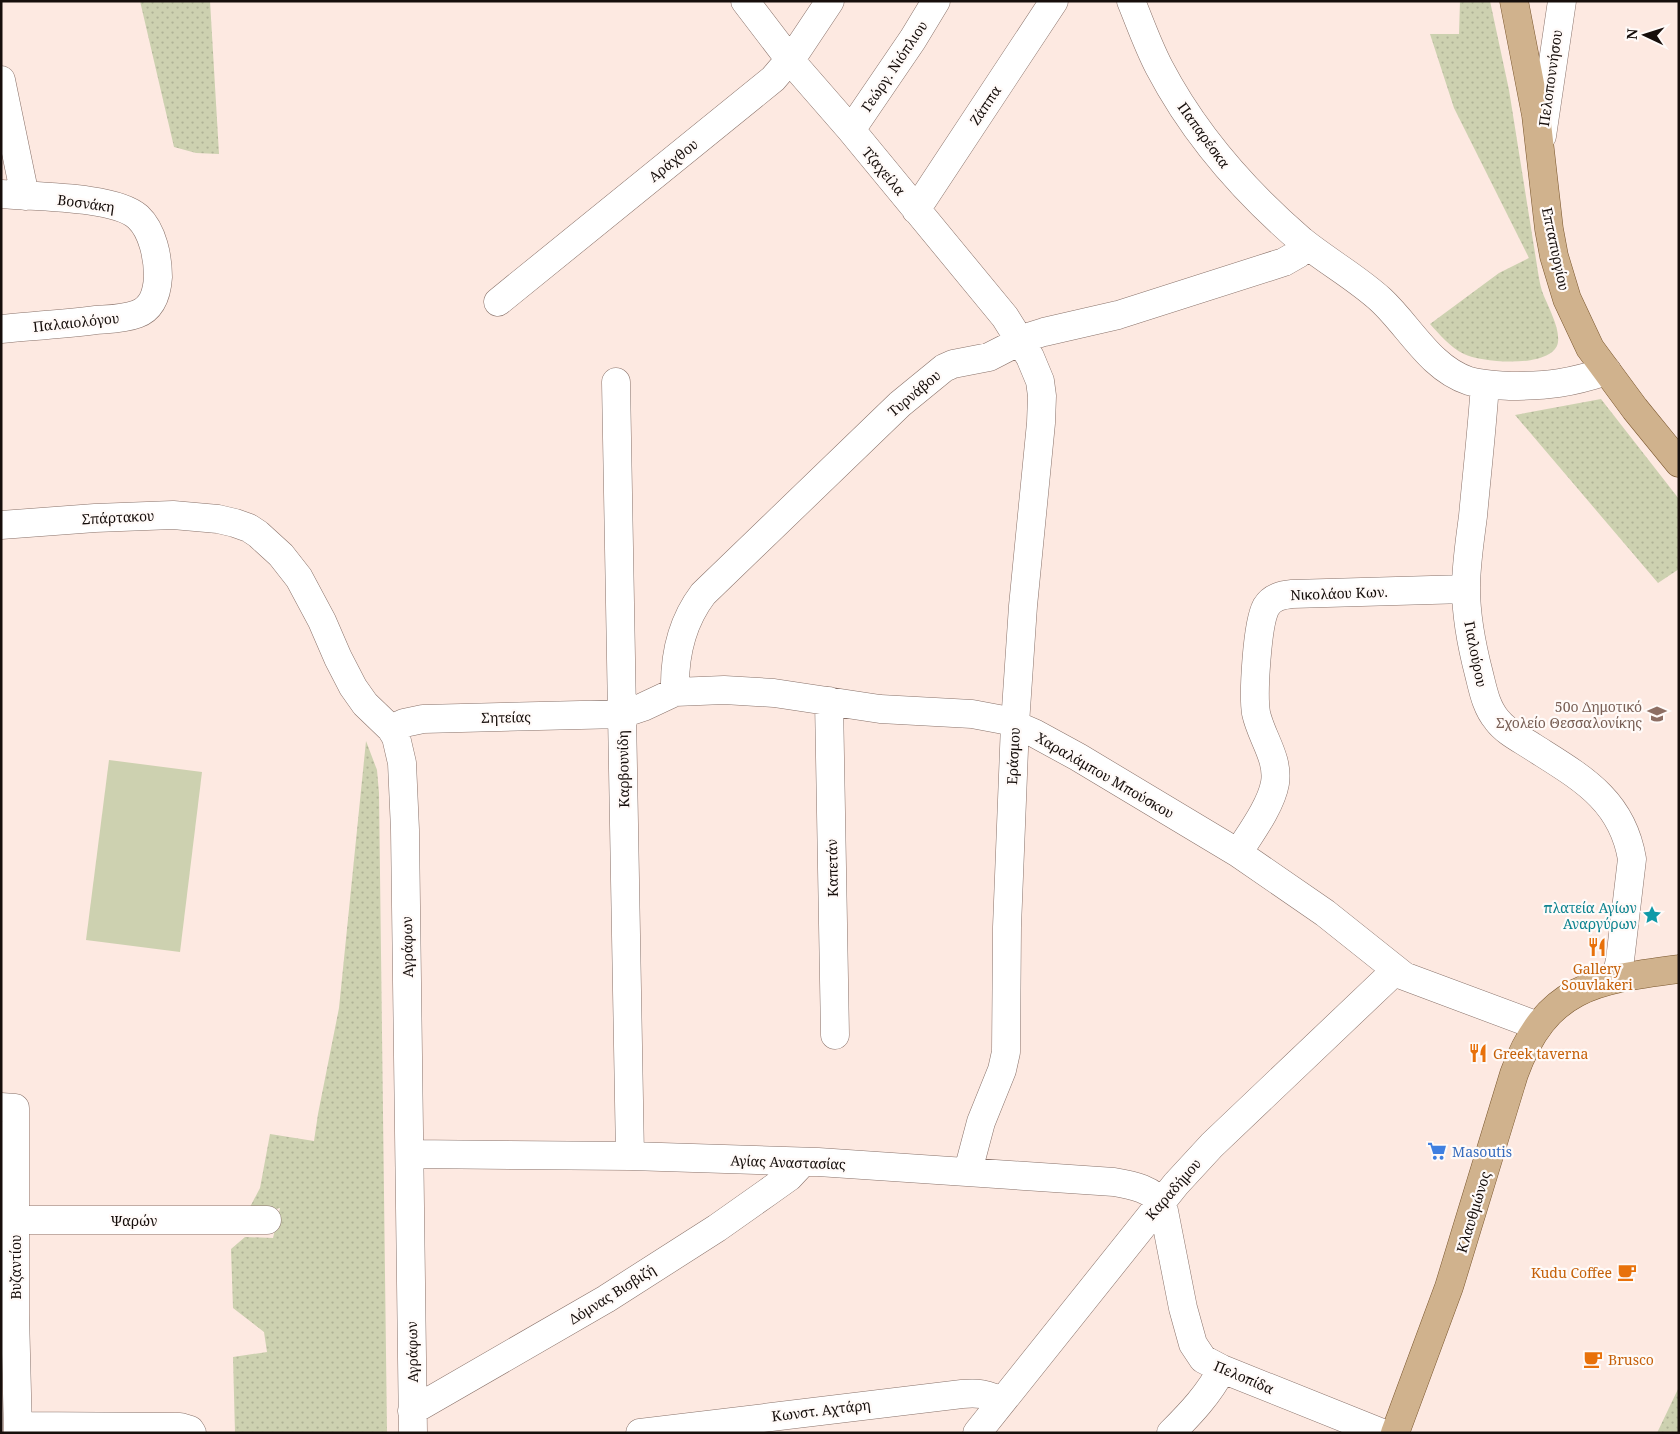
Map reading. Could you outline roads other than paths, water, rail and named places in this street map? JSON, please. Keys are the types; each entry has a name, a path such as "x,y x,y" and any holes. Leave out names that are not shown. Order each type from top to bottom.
{"main road":[{"name":"Επταπυργίου","path":"1514,1 1532,96 1549,229 1561,280 1582,334 1590,348 1635,409 1679,463"},
{"name":"Κλαυθμώνος","path":"1396,1433 1449,1288 1514,1074 1520,1057 1538,1026 1550,1011 1583,989 1616,978 1679,969"}],"street":[{"name":"Τζαχείλα","path":"746,1 790,60 851,130 1005,317 1021,341"},
{"name":"Αράχθου","path":"498,302 773,79 790,60 830,1"},
{"name":"Γεώργ. Νιόπλιου","path":"851,130 913,39 936,1"},
{"name":"Ζάππα","path":"916,210 1054,1"},
{"name":"Παπαρέσκα","path":"1131,1 1160,69 1197,130 1247,189 1308,246 1369,289 1386,305 1437,362 1458,376 1485,384 1554,385 1573,382 1607,371"},
{"name":"Πελοποννήσου","path":"1540,155 1562,1"},
{"name":"Βοσνάκη","path":"1,80 13,195 112,205 137,216 145,225 157,258 158,277 155,296 149,306"},
{"name":"Τυρνάβου","path":"675,692 674,673 678,651 685,625 696,604 713,583 914,391 953,364 989,357 1044,332 1086,323 1151,305 1284,262 1293,258 1308,246"},
{"name":"Παλαιολόγου","path":"1,329 123,317 138,314 149,306"},
{"name":"Εράσμου","path":"968,1171 981,1122 1002,1070 1006,1052 1008,898 1014,724 1042,404 1036,372 1021,341"},
{"name":"Καρβουνίδη","path":"616,382 630,1156"},
{"name":"Γιαλούρου","path":"1485,384 1466,590 1467,610 1476,663 1487,703 1496,720 1513,735 1585,781 1614,811 1624,831 1630,848 1632,871 1616,978"},
{"name":"Σπάρτακου","path":"1,525 154,515 200,517 235,523"},
{"name":"Αγράφων","path":"235,523 249,528 269,543 292,567 312,600 353,687 365,704 391,729 396,737 401,753 404,793 413,1422"},
{"name":"Νικολάου Κων.","path":"1238,853 1258,821 1275,784 1274,763 1257,719 1255,702 1260,632 1264,614 1270,602 1277,597 1286,595 1466,590"},
{"name":"Χαραλάμπου Μπούσκου","path":"622,714 643,707 675,692 724,690 752,691 880,709 983,716 1014,724 1078,757 1238,853 1326,913 1396,970 1418,982 1538,1026"},
{"name":"Καπετάν","path":"829,701 835,1035"},
{"name":"Σητείας","path":"391,729 404,722 423,718 622,714"},
{"name":"Καραδήμου","path":"977,1433 1161,1202 1212,1145 1396,970"},
{"name":"Βυζαντίου","path":"8,1108 8,1220 18,1429 180,1427 190,1430 192,1433"},
{"name":"Αγίας Αναστασίας","path":"410,1154 630,1156 802,1162 968,1171 1124,1184 1151,1193 1161,1202"},
{"name":"Δόμνας Βισβιζή","path":"413,1422 606,1300 761,1198 802,1162"},
{"name":"Πελοπίδα","path":"1161,1202 1166,1216 1183,1308 1193,1344 1201,1357 1222,1369 1371,1431"},
{"name":"Ψαρών","path":"8,1220 266,1220"},
{"path":"1171,1433 1204,1398 1222,1369"},
{"name":"Κωνστ. Αχτάρη","path":"640,1433 952,1395 984,1394 1001,1402"}],"place":[{"name":"50ο Δημοτικό Σχολείο Θεσσαλονίκης","path":"1657,714"},
{"name":"πλατεία Αγίων Αναργύρων","path":"1652,915"},
{"name":"Gallery Souvlakeri","path":"1597,947"},
{"name":"Greek taverna","path":"1478,1053"},
{"name":"Masoutis","path":"1437,1151"},
{"name":"Kudu Coffee","path":"1627,1272"},
{"name":"Brusco","path":"1593,1359"}]}
